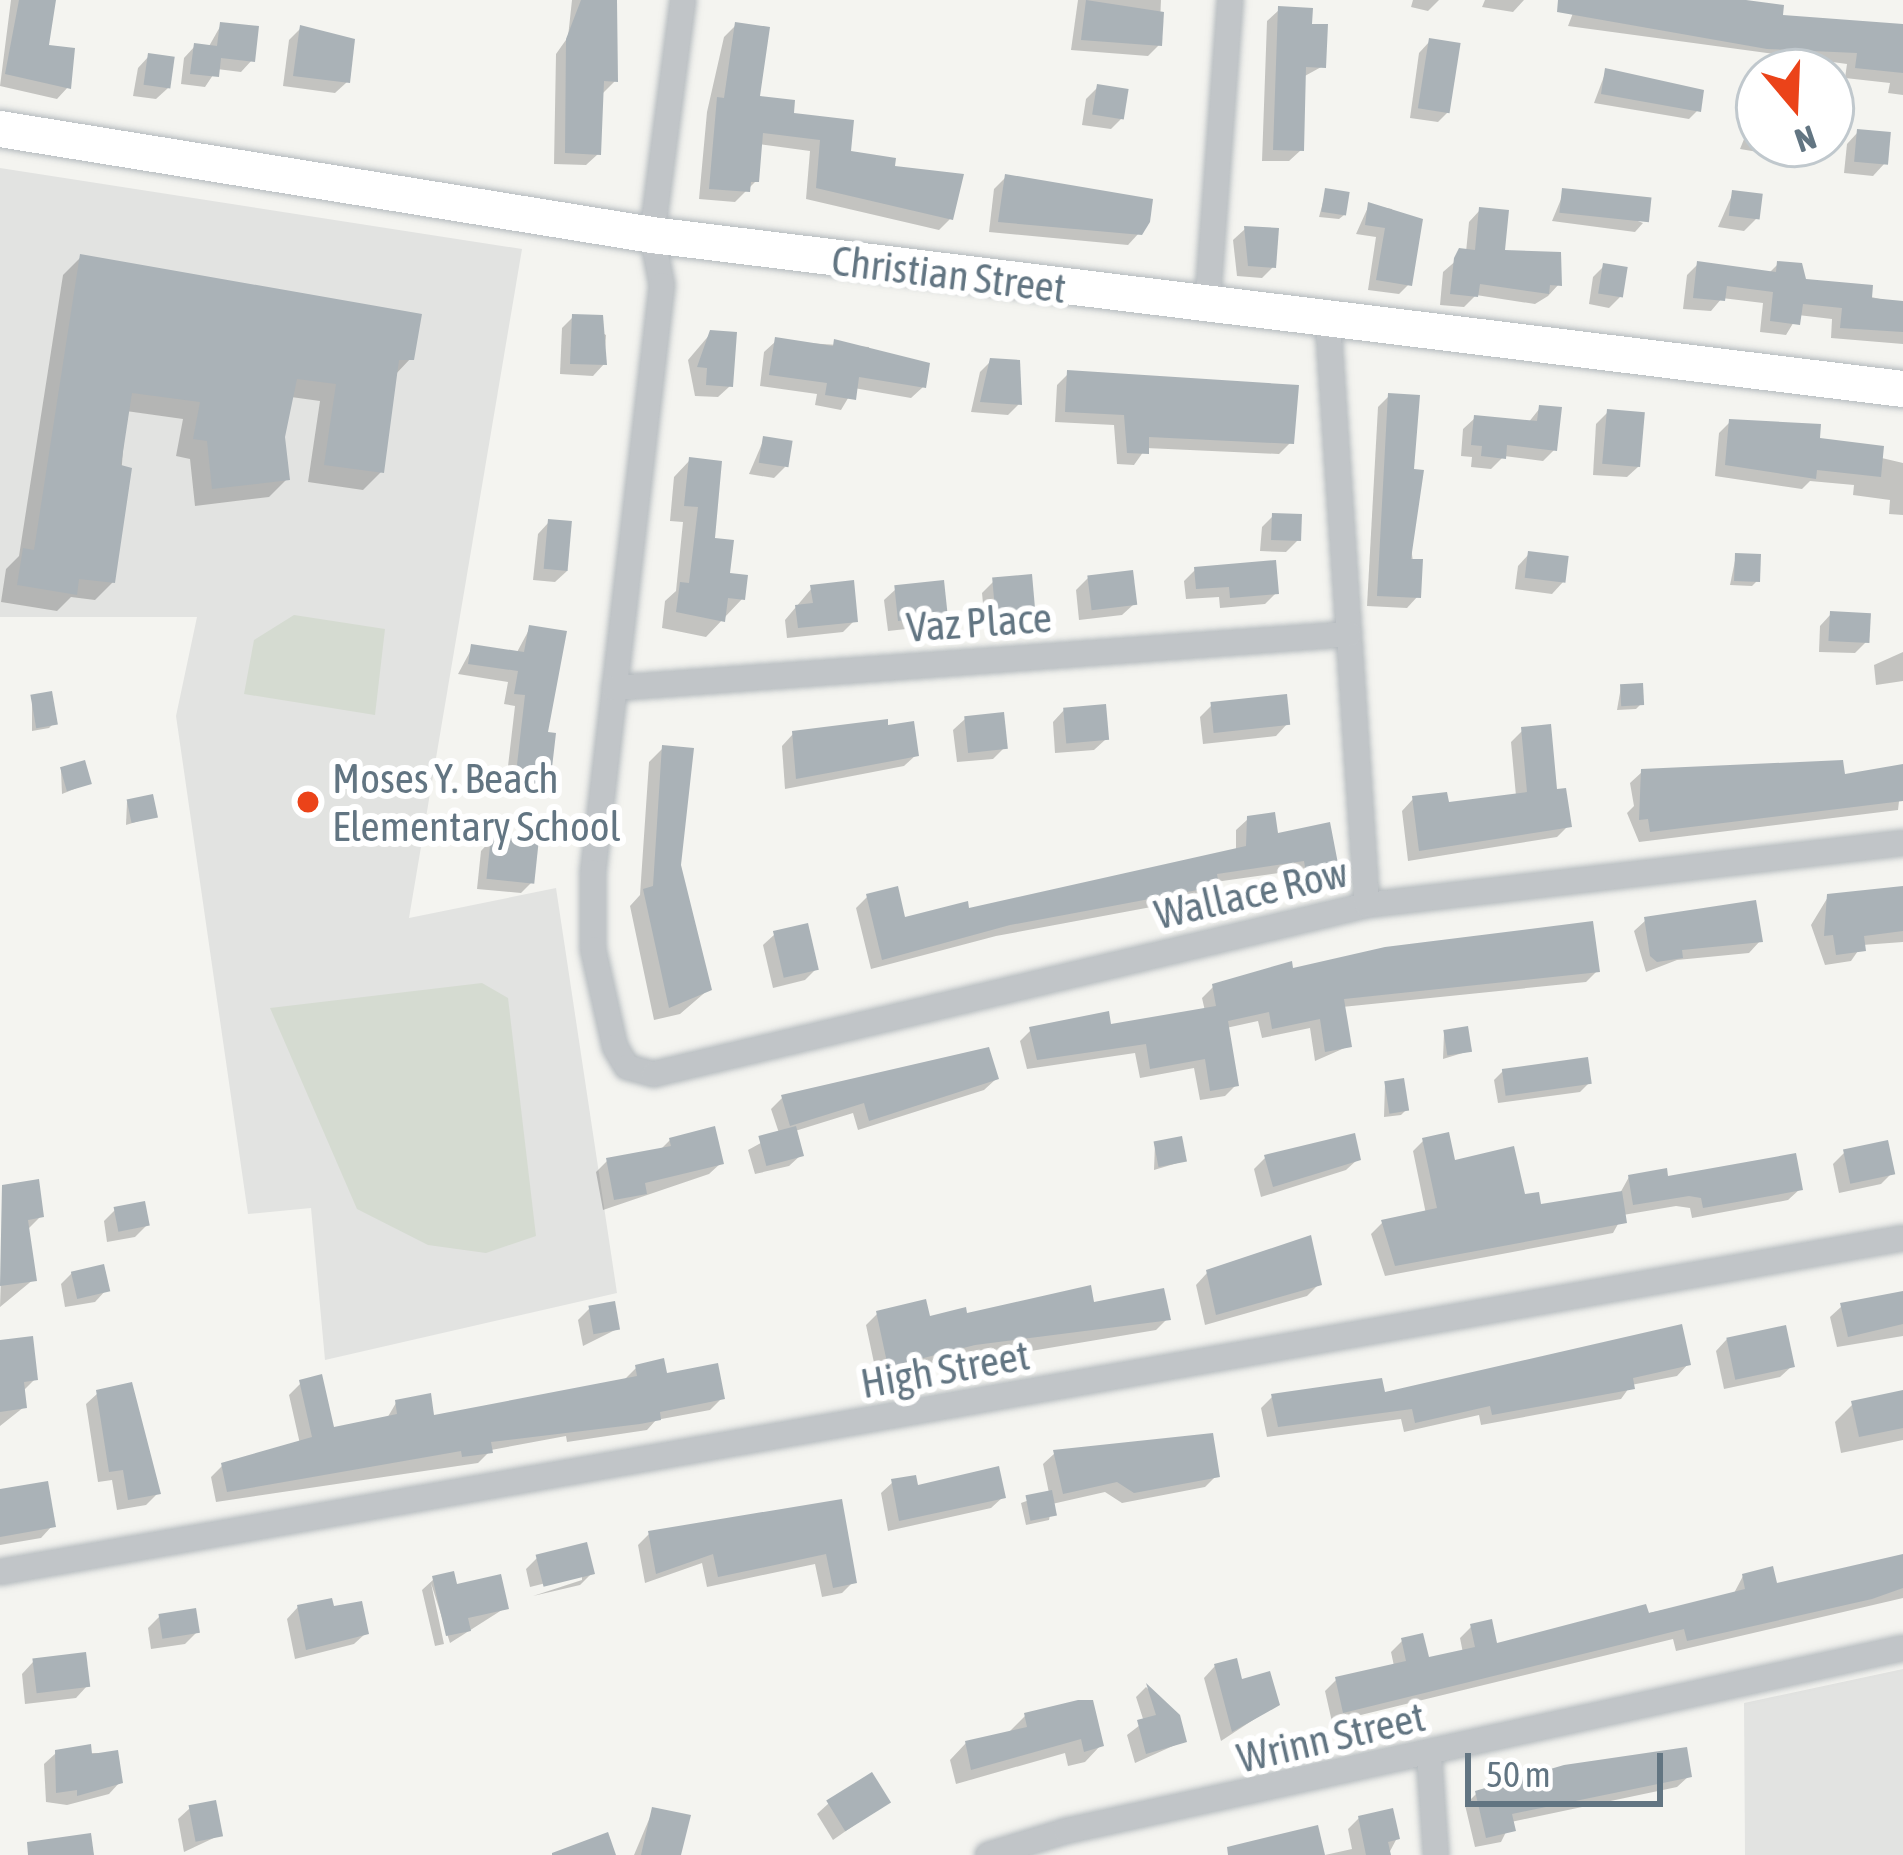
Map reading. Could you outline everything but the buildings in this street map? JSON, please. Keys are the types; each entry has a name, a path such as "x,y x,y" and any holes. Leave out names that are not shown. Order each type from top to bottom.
{"main road":[{"name":"Christian Street","path":"0,129 652,235 1207,308 1903,389"}],"street":[{"path":"614,688 662,285 652,235 683,0"},
{"path":"1207,308 1230,0"},
{"path":"1328,321 1367,905"},
{"name":"Vaz Place","path":"614,688 1349,634"},
{"name":"Wallace Row","path":"614,688 593,949 614,1047 627,1067 653,1074 1367,905 1903,843"},
{"name":"High Street","path":"0,1572 1903,1238"},
{"name":"Wrinn Street","path":"988,1855 1066,1831 1903,1648"},
{"path":"1430,1755 1436,1855"}],"shaded area":[{"name":"Moses Y. Beach Elementary School","path":"0,168 522,249 409,918 556,888 617,1293 325,1360 311,1208 248,1214 176,716 197,617 0,617"},
{"path":"294,615 385,629 375,715 244,694 254,640"},
{"path":"482,983 508,998 536,1236 486,1253 428,1245 357,1209 270,1008"},
{"path":"1903,1669 1903,1855 1745,1855 1744,1703"}],"place":[{"name":"Moses Y. Beach Elementary School","path":"308,802"}]}
